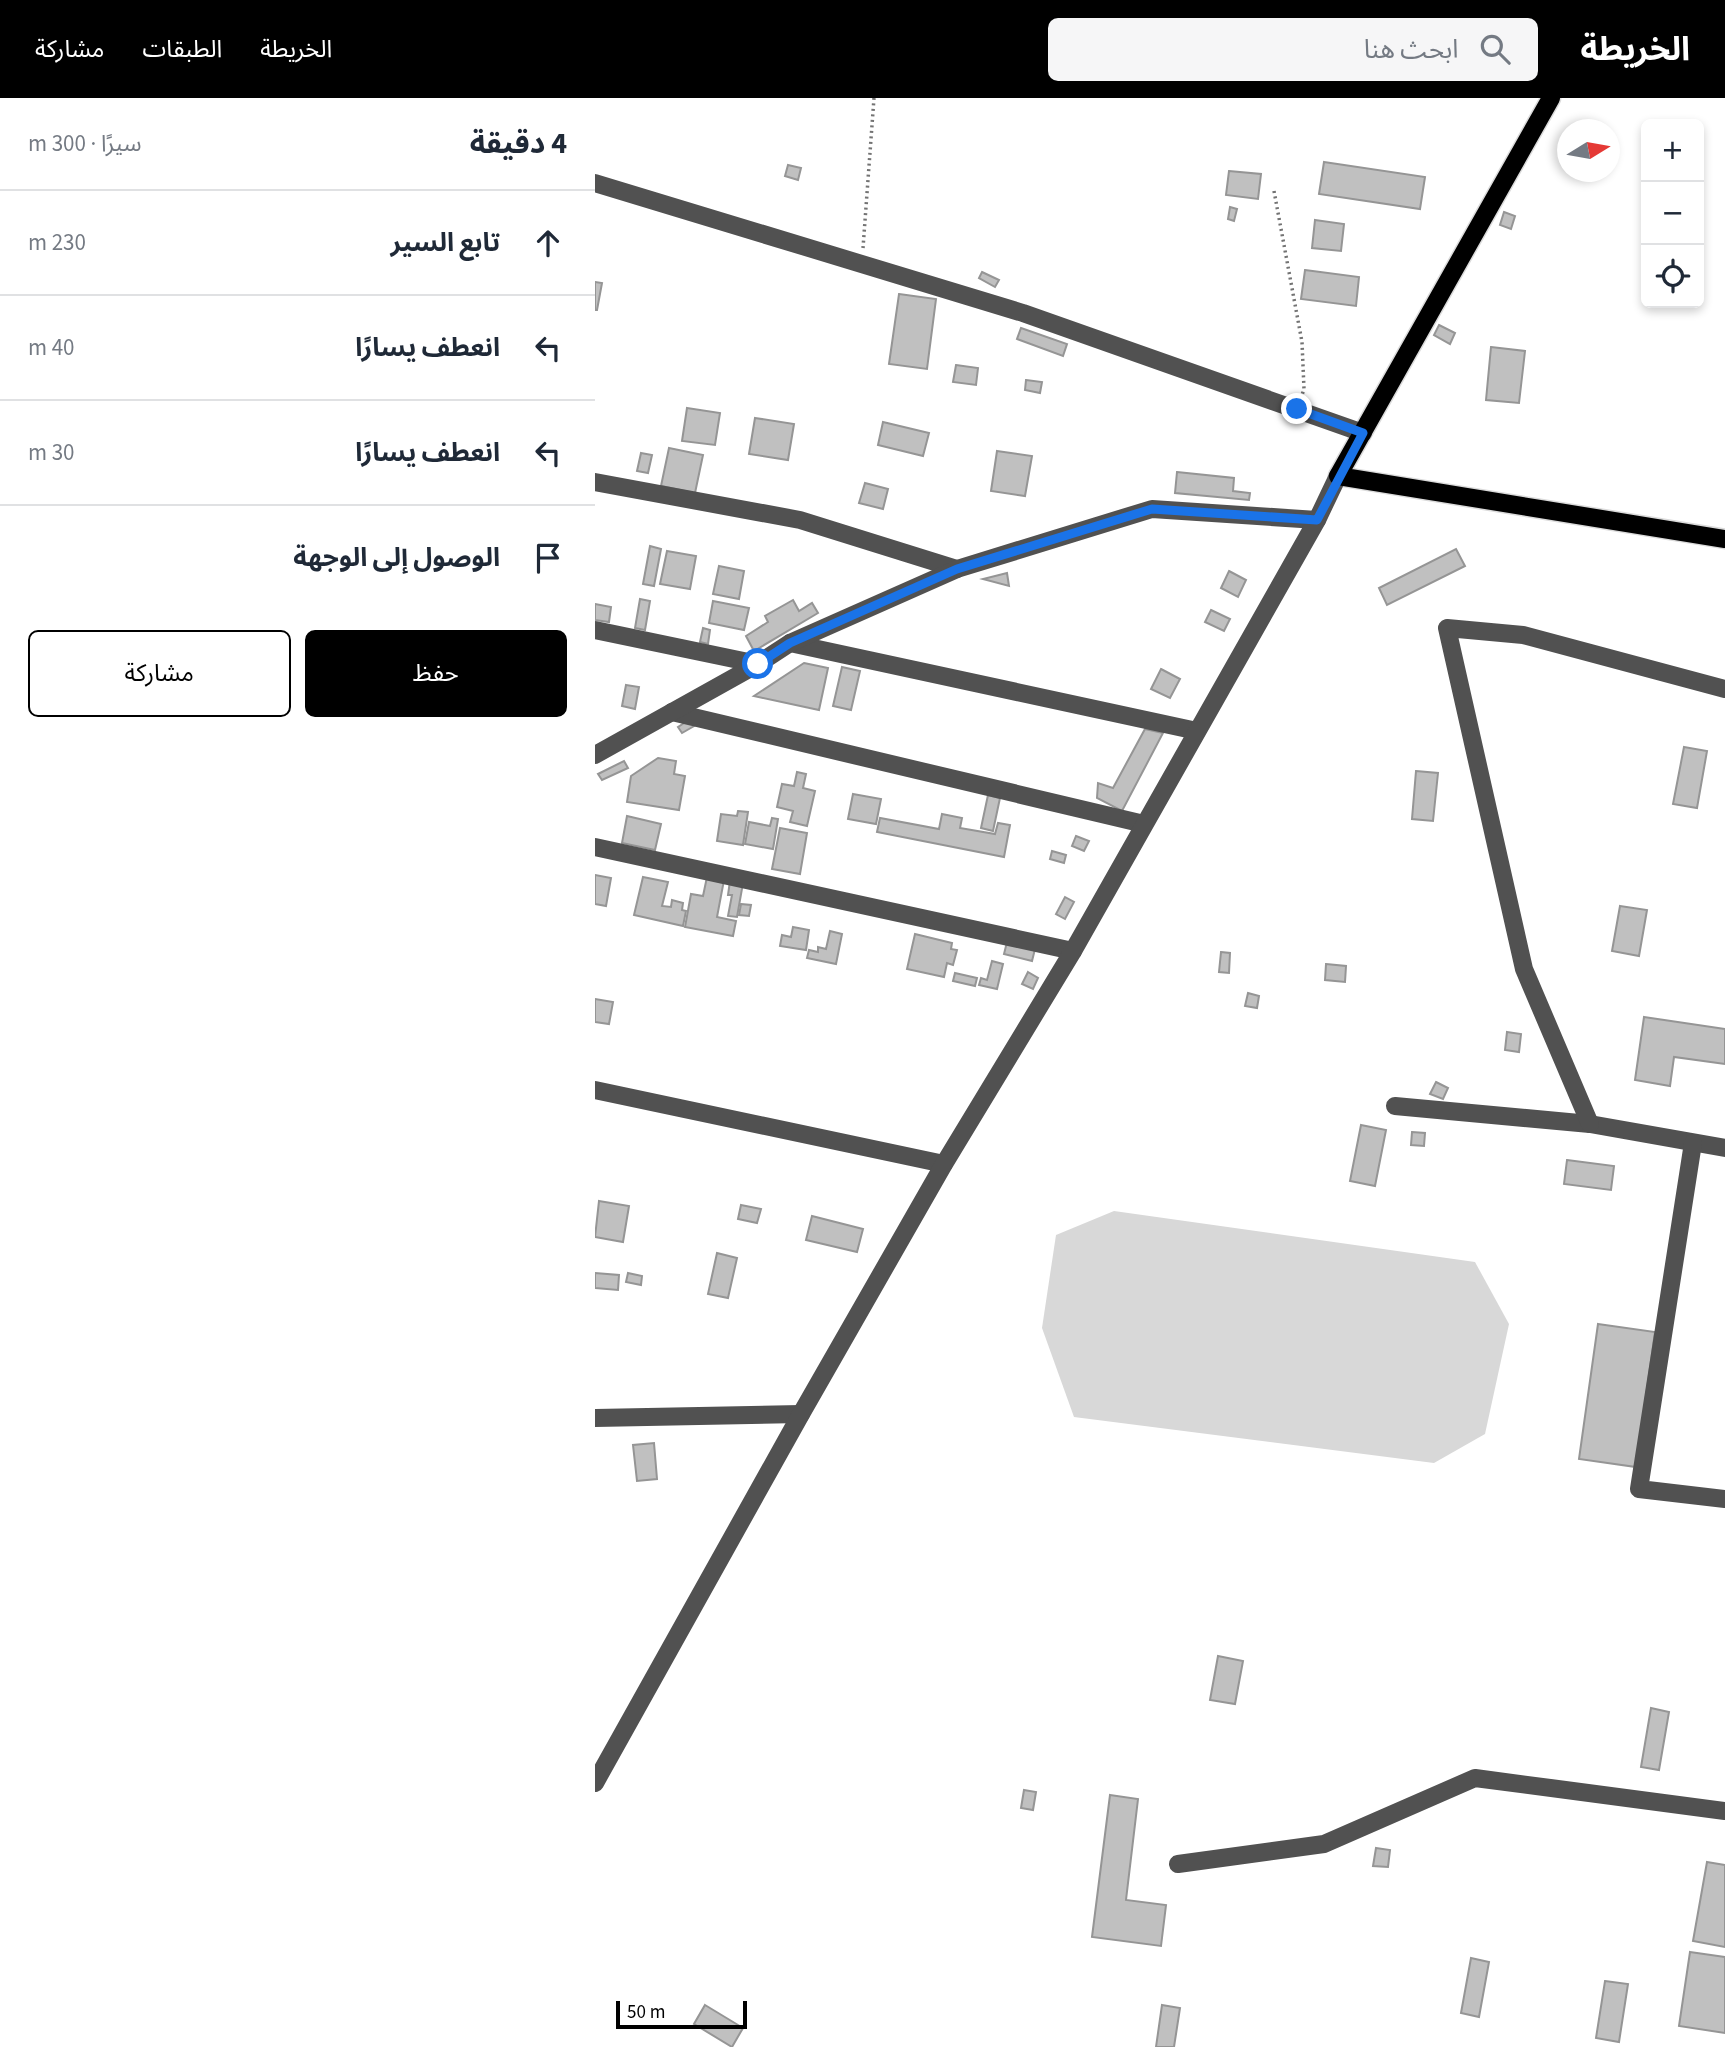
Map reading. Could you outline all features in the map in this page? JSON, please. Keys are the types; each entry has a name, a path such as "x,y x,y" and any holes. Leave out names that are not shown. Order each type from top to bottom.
{"main road":[{"path":"1551,98 1338,476 1725,539"}],"street":[{"path":"595,183 1023,313 1363,433"},
{"path":"595,1783 944,1164 1073,951 1317,520 1338,476"},
{"path":"595,482 800,520 957,569"},
{"path":"595,755 758,664 790,643 957,569 1152,509 1317,520"},
{"path":"1590,1124 1524,969 1447,628 1523,635 1725,689"},
{"path":"595,630 758,664"},
{"path":"790,643 1197,731"},
{"path":"672,712 1144,824"},
{"path":"595,847 1073,951"},
{"path":"595,1090 944,1164"},
{"path":"1395,1106 1590,1124 1725,1148"},
{"path":"1693,1143 1639,1489 1725,1499"},
{"path":"595,1418 801,1414"},
{"path":"1178,1864 1324,1844 1475,1778 1725,1811"}],"path":[{"path":"862,264 874,98"},
{"path":"1274,191 1302,342 1304,389 1297,409"}],"shaded area":[{"path":"1114,1211 1475,1262 1509,1324 1485,1434 1434,1463 1074,1417 1042,1328 1056,1235"}],"building":[{"path":"1324,162 1425,177 1420,209 1319,194"},
{"path":"788,165 801,168 798,180 785,176"},
{"path":"1229,171 1261,174 1258,199 1226,195"},
{"path":"1230,207 1237,209 1234,221 1228,219"},
{"path":"1504,212 1515,216 1511,229 1500,225"},
{"path":"1315,220 1344,224 1341,251 1312,248"},
{"path":"1305,270 1359,277 1356,306 1301,299"},
{"path":"982,272 999,280 995,287 979,278"},
{"path":"595,282 602,283 597,310 595,310"},
{"path":"899,294 936,299 927,369 889,364"},
{"path":"1439,325 1455,333 1450,344 1434,335"},
{"path":"1021,328 1067,344 1063,356 1017,339"},
{"path":"1491,347 1525,351 1519,403 1486,400"},
{"path":"956,365 978,368 976,385 953,382"},
{"path":"1026,380 1042,382 1040,393 1025,390"},
{"path":"687,408 720,413 715,445 682,441"},
{"path":"755,418 794,424 788,460 749,454"},
{"path":"883,422 929,433 923,456 878,445"},
{"path":"669,448 703,455 695,493 661,486"},
{"path":"997,451 1032,456 1025,496 991,491"},
{"path":"641,453 652,455 648,473 637,471"},
{"path":"1177,472 1234,478 1233,491 1250,493 1249,500 1175,493"},
{"path":"865,483 888,489 883,509 859,503"},
{"path":"650,546 661,549 654,586 643,584"},
{"path":"1456,549 1465,566 1387,605 1379,588"},
{"path":"667,551 696,556 690,589 660,584"},
{"path":"719,566 744,571 739,599 713,594"},
{"path":"1229,571 1246,580 1238,597 1221,588"},
{"path":"1007,573 1009,586 983,579"},
{"path":"640,599 650,601 645,630 635,628"},
{"path":"793,600 799,611 812,603 818,613 754,651 746,636 768,622 765,616"},
{"path":"713,601 749,608 744,630 709,623"},
{"path":"595,604 611,607 609,622 595,620"},
{"path":"1211,610 1230,619 1224,631 1205,622"},
{"path":"703,628 710,630 708,644 700,642"},
{"path":"804,663 828,668 819,710 754,696"},
{"path":"842,667 860,671 851,710 833,706"},
{"path":"1161,669 1180,679 1170,698 1151,689"},
{"path":"626,685 639,687 635,709 622,706"},
{"path":"692,718 696,725 682,733 678,727"},
{"path":"1145,729 1163,733 1122,811 1097,798 1098,783 1113,788"},
{"path":"1684,747 1707,751 1697,808 1673,804"},
{"path":"658,758 676,761 674,774 685,776 679,810 627,802 631,776"},
{"path":"624,761 628,768 602,780 598,774"},
{"path":"1416,771 1438,773 1433,821 1412,819"},
{"path":"797,772 806,774 803,788 815,791 807,826 790,822 793,811 777,807 782,784 794,786"},
{"path":"853,794 881,799 876,824 848,819"},
{"path":"988,795 1000,798 993,831 981,828"},
{"path":"738,811 748,812 743,845 717,841 721,814 737,816"},
{"path":"942,814 962,818 960,828 995,834 998,823 1010,825 1004,857 877,832 880,818 939,829"},
{"path":"627,816 661,824 655,850 622,843"},
{"path":"772,818 778,819 773,849 745,844 749,822 770,826"},
{"path":"780,828 807,833 800,874 772,869"},
{"path":"1076,836 1089,841 1084,851 1072,846"},
{"path":"1052,851 1066,855 1064,863 1050,859"},
{"path":"595,875 611,878 606,906 595,904"},
{"path":"643,877 668,882 662,906 671,907 672,900 683,903 682,910 686,911 683,926 634,915"},
{"path":"707,877 724,880 717,917 736,921 733,936 685,927 691,894 703,896"},
{"path":"730,881 743,883 737,917 728,916 732,895 728,895"},
{"path":"1065,897 1074,902 1065,919 1056,914"},
{"path":"741,904 751,905 749,916 739,915"},
{"path":"1620,906 1647,910 1639,956 1612,951"},
{"path":"793,927 809,930 806,950 780,946 782,935 791,937"},
{"path":"830,931 842,934 836,964 807,958 809,950 818,952 818,947 826,949"},
{"path":"915,934 952,943 951,949 957,950 953,965 947,963 944,977 907,969"},
{"path":"1007,942 1035,949 1032,961 1004,954"},
{"path":"1221,952 1230,953 1229,973 1219,972"},
{"path":"992,961 1003,964 997,989 979,985 981,978 987,980"},
{"path":"1326,964 1346,966 1345,982 1325,980"},
{"path":"1028,972 1038,978 1033,989 1022,984"},
{"path":"955,973 977,978 975,986 953,981"},
{"path":"1248,993 1259,996 1257,1008 1245,1006"},
{"path":"595,999 613,1002 609,1024 595,1022"},
{"path":"1644,1017 1725,1029 1725,1064 1674,1057 1670,1086 1635,1080"},
{"path":"1507,1032 1521,1034 1519,1052 1505,1050"},
{"path":"1436,1082 1448,1088 1443,1099 1430,1094"},
{"path":"1361,1125 1386,1130 1375,1186 1350,1181"},
{"path":"1412,1132 1425,1133 1424,1146 1411,1145"},
{"path":"1567,1160 1614,1166 1611,1190 1564,1184"},
{"path":"599,1201 629,1206 623,1242 595,1237"},
{"path":"741,1205 761,1209 757,1223 738,1219"},
{"path":"812,1216 863,1229 857,1252 806,1240"},
{"path":"717,1253 737,1258 728,1298 708,1294"},
{"path":"595,1273 619,1275 618,1290 595,1288"},
{"path":"628,1273 642,1276 641,1285 626,1282"},
{"path":"1598,1324 1655,1332 1636,1467 1579,1459"},
{"path":"654,1443 657,1479 637,1481 633,1445"},
{"path":"1218,1656 1243,1661 1235,1704 1210,1700"},
{"path":"1651,1708 1669,1712 1659,1770 1641,1767"},
{"path":"1024,1790 1036,1792 1033,1810 1021,1808"},
{"path":"1110,1795 1138,1799 1126,1900 1166,1905 1161,1946 1092,1937"},
{"path":"1376,1848 1390,1850 1388,1867 1373,1866"},
{"path":"1707,1862 1725,1865 1725,1947 1693,1941"},
{"path":"1690,1952 1725,1957 1725,2033 1679,2026"},
{"path":"1471,1958 1489,1962 1479,2017 1461,2013"},
{"path":"1605,1981 1628,1984 1619,2042 1596,2038"},
{"path":"705,2005 743,2028 732,2047 694,2024"},
{"path":"1162,2005 1180,2008 1174,2047 1156,2047"}],"route":[{"path":"758,664 790,643 957,569 1152,509 1317,520 1363,433 1297,409"}]}
